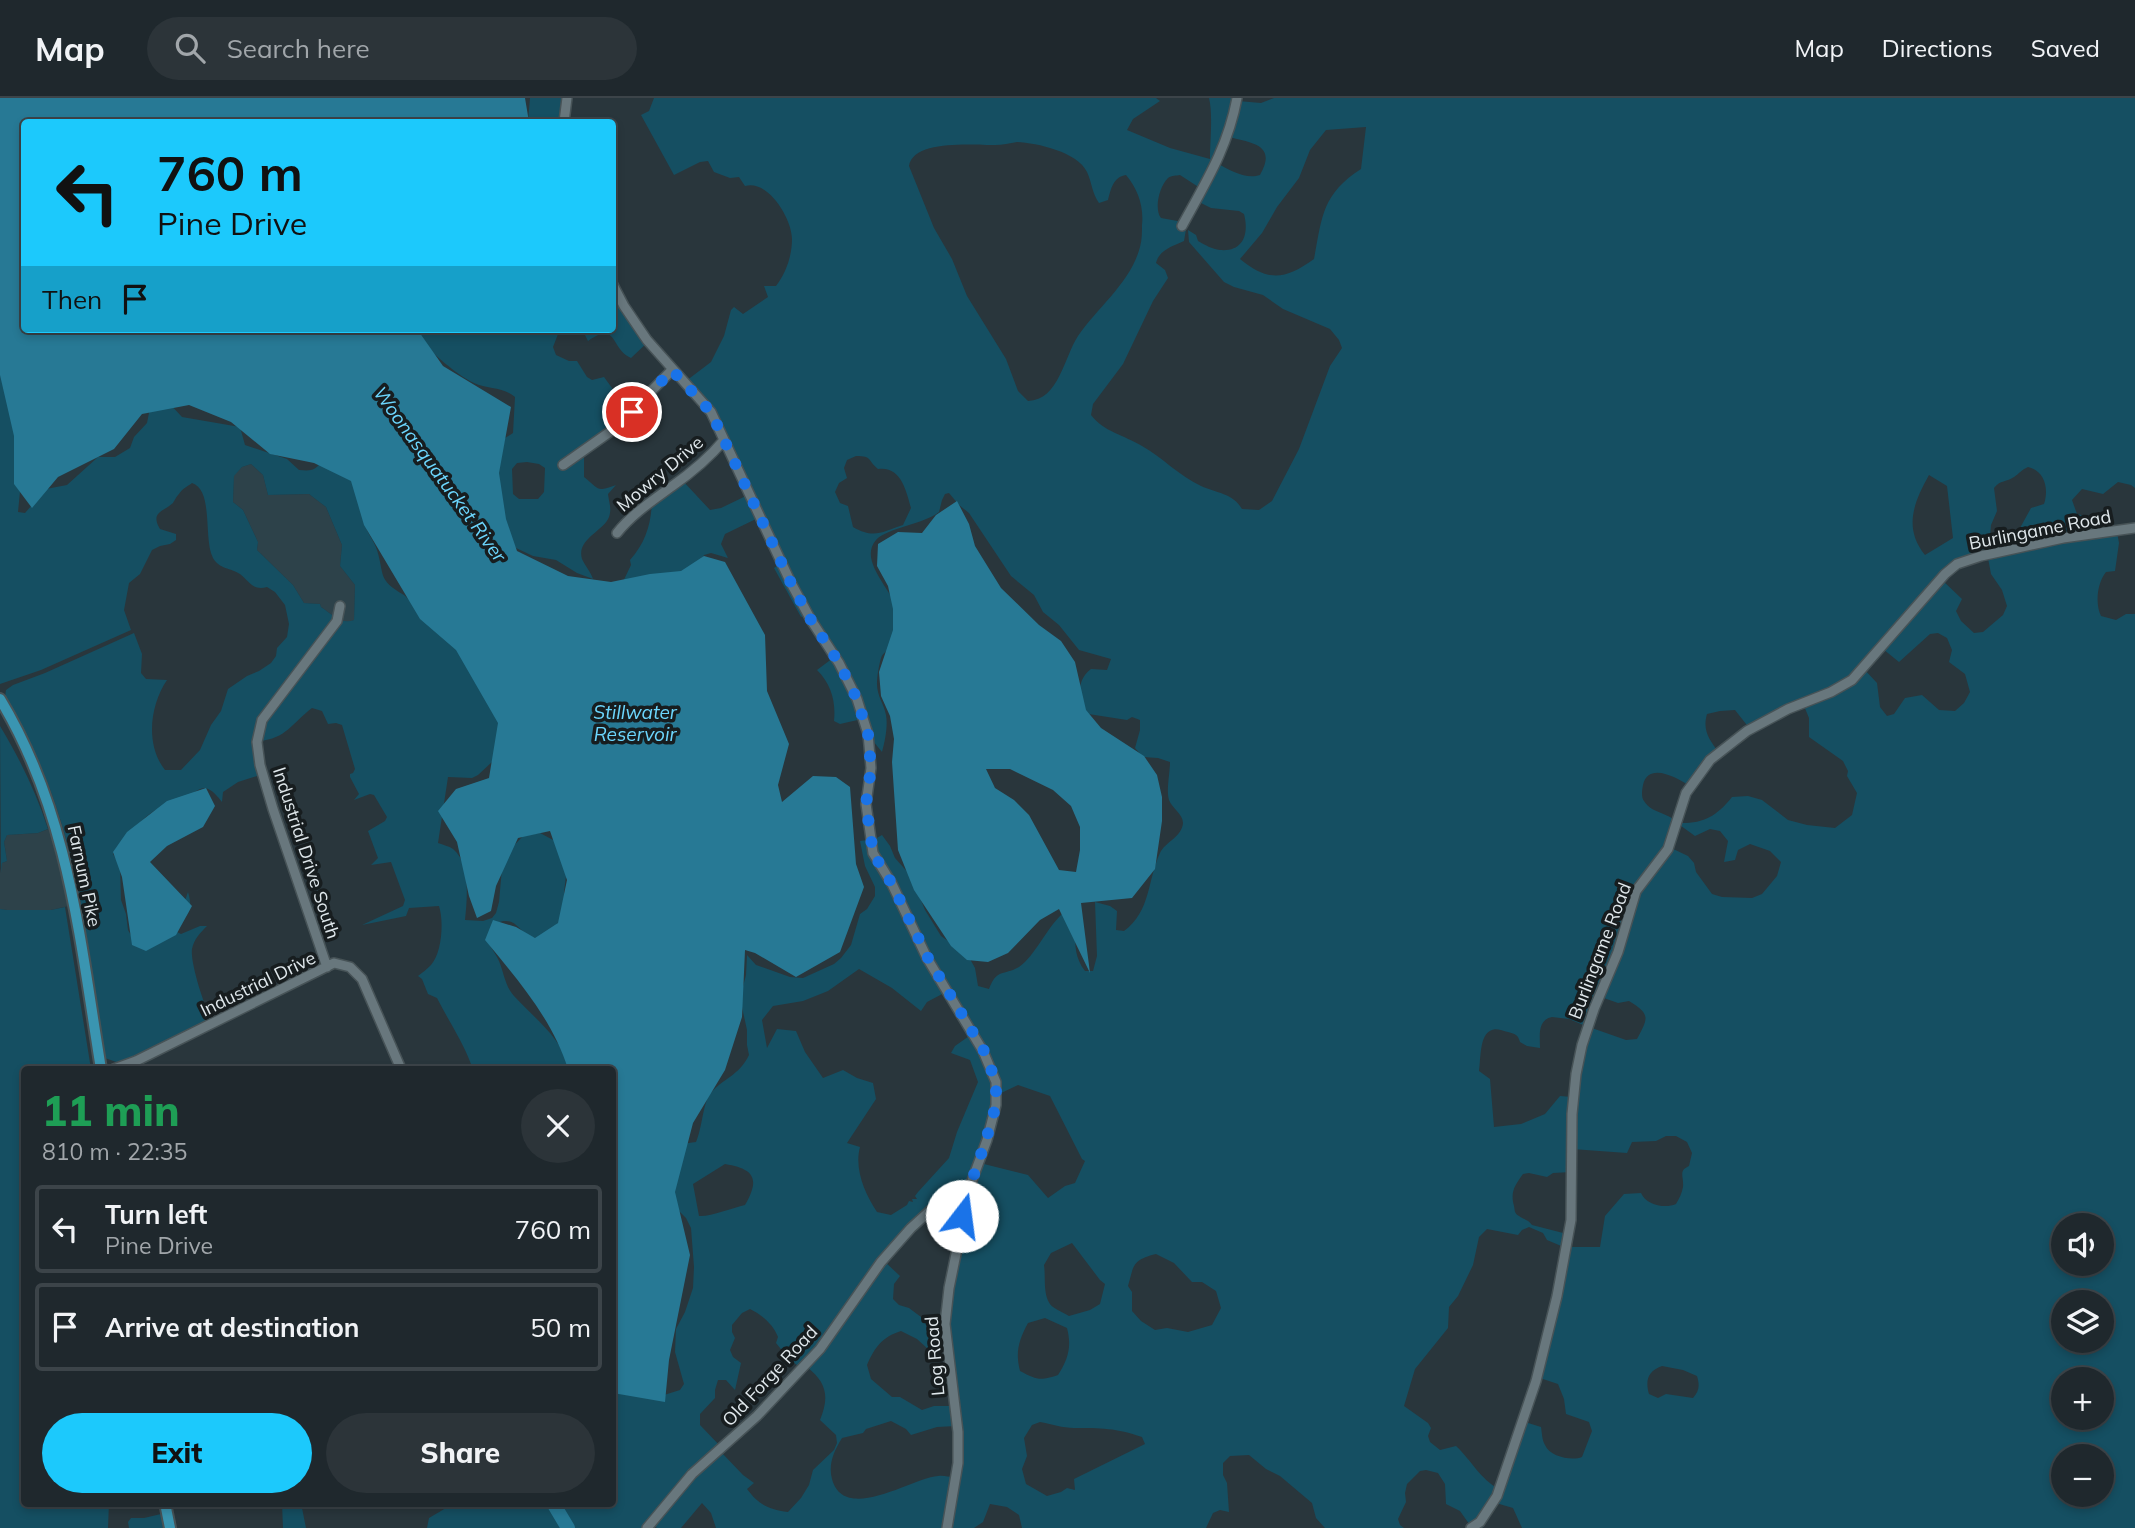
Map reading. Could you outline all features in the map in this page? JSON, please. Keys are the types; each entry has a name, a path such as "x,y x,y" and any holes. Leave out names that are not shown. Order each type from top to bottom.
{"main road":[{"name":"Farnum Pike","path":"0,699 38,774 64,853 101,1066"},
{"path":"167,1507 170,1528"}],"street":[{"path":"564,119 567,98"},
{"path":"1182,226 1222,152 1237,98"},
{"name":"Log Road","path":"616,291 647,340 711,412 791,583 839,663 857,699 868,734 871,768 866,804 873,853 892,884 928,958 984,1051 996,1082 996,1105 970,1186 948,1288 945,1324 958,1432 958,1463 947,1528"},
{"path":"563,466 614,429 672,370"},
{"name":"Mowry Drive","path":"617,533 628,519 682,479 711,455 724,440"},
{"name":"Burlingame Road","path":"1471,1528 1479,1522 1497,1496 1532,1394 1557,1296 1571,1220 1572,1114 1574,1083 1582,1045 1618,952 1636,891 1668,849 1686,793 1710,760 1747,731 1852,680 1945,573 1957,564 2063,538 2135,528"},
{"name":"Industrial Drive South","path":"327,967 273,809 260,765 257,742 262,720 337,621 340,606"},
{"name":"Industrial Drive","path":"122,1066 334,963 350,967 362,979 400,1066"},
{"name":"Old Forge Road","path":"647,1528 692,1474 757,1416 820,1349 881,1262 911,1228 944,1198 970,1186"}],"shaded area":[{"path":"530,98 568,98 565,119 528,119"},
{"path":"654,98 1156,98 1160,101 1133,119 1127,130 1170,148 1210,159 1209,98 1237,98 1238,101 1261,103 1274,98 2135,98 2135,488 2118,482 2103,494 2082,489 2072,500 2077,514 2098,519 2100,532 2117,532 2119,543 2115,571 2106,572 2099,588 2098,606 2101,616 2116,620 2126,614 2135,614 2135,1528 1522,1528 1513,1508 1496,1503 1479,1525 1483,1528 1472,1528 1460,1511 1446,1504 1445,1484 1438,1473 1426,1470 1420,1471 1407,1484 1406,1502 1398,1519 1404,1528 1325,1528 1316,1518 1312,1503 1249,1455 1230,1456 1223,1463 1229,1512 1220,1510 1213,1513 1206,1528 1022,1528 1019,1515 1007,1507 990,1504 983,1522 974,1528 716,1528 711,1513 702,1503 681,1528 657,1528 651,1524 647,1528 427,1528 429,1518 450,1507 616,1507 616,1387 664,1395 680,1390 684,1384 675,1352 676,1329 693,1288 694,1267 691,1228 686,1218 674,1206 671,1197 681,1144 696,1142 710,1094 741,1068 749,1055 740,998 746,975 747,955 756,965 790,977 803,978 841,958 851,945 860,914 867,909 875,896 875,887 865,866 860,841 882,835 895,858 911,876 925,910 941,936 965,953 975,968 978,986 989,989 998,975 1014,970 1025,962 1062,914 1075,930 1079,961 1085,971 1093,971 1097,956 1095,902 1117,911 1116,930 1124,931 1133,923 1144,905 1160,853 1180,832 1183,823 1169,800 1170,762 1143,757 1135,748 1140,720 1082,713 1079,695 1083,678 1091,669 1107,670 1111,659 1079,650 1059,625 1043,612 1034,595 1011,576 969,513 949,493 945,494 939,512 881,536 871,549 874,567 891,596 897,613 892,637 881,658 877,678 878,692 887,719 882,752 869,736 862,719 840,724 834,721 832,693 817,670 833,658 806,615 801,617 774,568 780,564 758,518 725,534 721,544 728,558 711,553 704,555 698,565 686,573 620,588 631,565 630,560 647,532 652,501 682,480 710,510 721,508 748,495 713,417 686,381 711,362 724,336 731,310 734,307 743,314 768,297 764,286 776,286 780,281 788,264 792,245 788,221 777,202 762,189 754,185 745,186 739,177 730,178 714,172 708,161 700,162 674,175 641,115 649,111","holes":["1366,127 1361,169 1348,178 1331,197 1322,219 1314,259 1294,271 1277,276 1259,272 1240,259 1262,233 1299,178 1310,150 1326,130","1229,137 1254,144 1264,151 1265,165 1260,175 1243,175 1217,163","1017,142 1035,144 1066,154 1082,165 1099,203 1108,200 1115,181 1126,175 1137,192 1141,205 1142,233 1136,260 1113,294 1078,336 1054,386 1038,399 1028,401 1018,391 1006,359 967,296 952,259 934,228 909,166 913,157 932,147","1180,175 1200,188 1195,200 1211,208 1244,214 1245,234 1235,248 1217,249 1206,245 1188,230 1189,242 1224,282 1263,295 1283,309 1330,329 1342,348 1330,366 1299,449 1272,501 1259,510 1242,509 1229,497 1193,482 1149,450 1115,433 1091,415 1093,404 1123,364 1153,301 1168,278 1165,270 1156,263 1160,255 1184,241 1186,229 1183,222 1161,218 1159,214 1162,187 1168,178","861,456 868,458 878,469 886,469 897,475 911,508 903,525 873,533 853,527 848,506 840,503 835,492 839,483 847,478 844,468 847,460","2028,467 2042,477 2046,492 2044,504 2031,508 2020,528 2025,547 1996,552 1990,536 1997,511 1994,488","1929,475 1947,486 1953,538 1925,555 1914,535 1913,515","1988,558 1991,574 2002,590 2007,606 2003,615 1983,632 1974,633 1961,621 1956,611 1962,599 1942,580 1959,565","1938,633 1947,638 1952,650 1949,662 1965,674 1970,692 1964,703 1955,711 1939,710 1922,695 1905,698 1894,714 1887,716 1880,707 1877,683 1863,668 1883,649 1899,662 1930,634","1802,701 1809,718 1809,737 1843,761 1848,771 1847,776 1857,793 1852,815 1835,828 1788,820 1762,800 1748,796 1732,797 1708,818 1694,822 1677,823 1651,808 1642,798 1646,778 1651,774 1664,774 1690,786 1719,753 1708,735 1707,714 1735,710 1750,729 1773,711","1677,823 1695,836 1710,829 1720,831 1728,841 1724,862 1735,860 1738,850 1750,844 1770,851 1781,862 1777,876 1762,894 1752,898 1712,894 1688,856 1669,847","859,969 892,988 921,1011 927,1002 946,992 972,1034 955,1046 951,1053 970,1060 978,1082 949,1158 918,1192 915,1196 917,1199 912,1199 913,1202 909,1201 891,1215 877,1212 862,1181 858,1164 860,1147 847,1143 876,1099 873,1083 843,1070 823,1078 805,1052 796,1031 777,1029 767,1048 762,1020 773,1006 803,1001 828,991","1601,997 1618,1003 1629,1001 1644,1013 1645,1021 1637,1039 1626,1040 1589,1027","1552,1017 1569,1019 1588,1027 1572,1097 1560,1096 1545,1114 1521,1124 1494,1127 1490,1079 1479,1071 1485,1037 1495,1029 1515,1034 1520,1042 1527,1046 1540,1048 1540,1029 1544,1021","1018,1085 1050,1096 1085,1161 1075,1183 1065,1186 1048,1198 1028,1175 980,1163 997,1095","1666,1136 1676,1136 1687,1142 1692,1153 1689,1166 1683,1172 1680,1196 1676,1204 1661,1206 1651,1203 1641,1193 1624,1194 1605,1216 1600,1247 1569,1247 1537,1377 1558,1384 1566,1414 1589,1422 1592,1431 1582,1457 1567,1458 1548,1449 1543,1441 1541,1427 1525,1422 1499,1489 1481,1475 1456,1446 1440,1450 1430,1442 1428,1436 1431,1428 1428,1423 1404,1406 1415,1369 1448,1328 1449,1307 1458,1296 1473,1265 1479,1237 1487,1229 1518,1235 1529,1227 1543,1233 1547,1240 1566,1248 1567,1234 1532,1225 1515,1213 1513,1193 1523,1174 1547,1177 1553,1173 1571,1172 1572,1149 1627,1153 1632,1142 1656,1141","725,1164 748,1172 753,1182 745,1205 699,1216 693,1184","969,1189 944,1318 921,1317 909,1308 899,1305 893,1299 894,1284 900,1276 884,1261 942,1200","1072,1243 1105,1284 1100,1304 1069,1316 1050,1303 1046,1293 1044,1265 1051,1253","1156,1254 1174,1263 1192,1282 1202,1282 1216,1291 1221,1308 1212,1325 1188,1332 1167,1328 1155,1330 1141,1321 1132,1311 1132,1292 1128,1286 1135,1264","750,1309 767,1320 778,1337 776,1343 789,1359 802,1369 807,1367 818,1378 824,1390 825,1404 820,1420 836,1435 837,1443 834,1450 813,1470 809,1485 788,1512 760,1503 747,1489 754,1483 721,1452 722,1448 700,1425 700,1414 715,1398 718,1380 726,1380 735,1390 741,1363 733,1357 730,1350 735,1338 732,1325 742,1313","1045,1318 1067,1328 1068,1353 1058,1375 1039,1379 1020,1371 1018,1352 1028,1323","901,1331 917,1339 928,1349 946,1347 954,1406 934,1406 922,1410 900,1397 892,1397 871,1379 867,1365 873,1353 889,1336","1662,1366 1697,1376 1698,1388 1693,1398 1666,1394 1658,1398 1649,1394 1649,1377","891,1421 911,1435 937,1427 956,1426 954,1477 938,1476 880,1495 850,1498 839,1492 832,1479 831,1463 842,1438 863,1433 866,1429","1040,1422 1124,1432 1142,1437 1145,1444 1074,1479 1075,1490 1067,1488 1047,1496 1026,1484 1022,1469 1027,1456 1024,1438 1032,1425"]},
{"path":"616,285 628,309 650,340 631,358 624,354 609,335 598,335 588,341 584,333 616,333"},
{"path":"415,333 558,333 553,347 556,355 569,361 577,361 592,380 604,377 631,414 584,454 584,477 598,488 605,489 616,485 608,494 609,517 583,546 581,552 593,579 556,560 533,556 516,548 490,506 505,438 513,433 515,397 506,391 479,385 467,379 423,343","holes":["517,463 539,464 545,468 544,492 538,499 519,499 513,494 512,469"]},
{"path":"0,372 25,441 18,512 25,513 46,489 67,485 98,457 115,457 130,448 134,437 147,423 150,408 169,403 182,417 240,427 245,445 287,459 299,470 312,470 322,461 363,485 367,530 376,547 386,581 480,666 507,748 472,778 448,777 438,843 453,849 463,863 466,882 465,920 483,921 492,918 496,913 503,857 523,836 540,833 555,841 567,868 564,892 566,914 544,939 527,935 513,923 503,921 496,923 488,942 511,992 554,1038 569,1066 470,1066 455,1030 437,998 428,994 418,976 431,965 438,953 442,928 439,906 409,908 406,916 362,925 403,906 405,900 391,862 371,865 378,858 368,831 387,817 374,795 354,800 359,794 350,774 355,769 342,725 328,724 322,711 312,708 282,734 259,741 263,774 238,782 223,792 222,802 212,792 202,788 181,802 154,811 131,831 115,850 113,854 120,866 121,900 132,937 181,912 188,892 188,914 175,931 181,934 207,926 194,942 192,955 198,984 211,1018 119,1063 105,1058 83,914 67,843 44,774 5,697 6,690 134,633 142,654 141,673 146,679 167,680 154,713 154,749 165,770 181,770 200,750 211,725 221,711 228,689 271,663 276,656 277,648 287,637 289,624 285,605 275,592 267,587 255,587 240,574 218,564 213,558 206,505 199,487 192,483 156,519 160,529 176,534 176,540 152,550 140,574 129,583 124,610 131,630 41,670 0,684","holes":["251,464 263,475 268,495 309,494 326,507 342,545 340,566 355,585 354,620 341,620 320,604 304,603 293,585 257,550 258,542 243,510 233,502 234,476 242,467"]},
{"path":"251,464 263,475 268,495 309,494 326,507 342,545 340,566 355,585 354,620 339,620 320,604 304,603 293,585 257,550 258,542 243,510 233,502 234,475 242,467"},
{"path":"0,726 27,776 48,829 38,833 7,835 4,842 7,861 2,863 1,873"},
{"path":"54,827 73,905 51,910 0,909 0,873 2,863 7,861 4,842 7,835 38,833"},
{"path":"65,907 91,1066 21,1066 21,1507 109,1507 108,1528 0,1528 0,909 51,910"},
{"path":"282,1507 302,1507 306,1528 283,1528"},
{"path":"161,1514 163,1528 129,1528 128,1522 131,1518"}],"water":[{"name":"Stillwater Reservoir","path":"0,98 525,98 528,119 21,119 21,333 420,333 443,366 511,407 499,473 506,519 517,551 568,576 611,582 681,571 704,556 725,562 765,635 767,691 789,744 778,785 782,802 813,776 836,777 850,787 856,864 864,887 840,952 796,977 745,950 742,1017 725,1070 693,1123 675,1192 690,1255 669,1360 665,1402 616,1394 616,1066 567,1066 544,1017 485,940 493,920 516,927 535,938 558,923 567,880 550,831 518,838 496,886 491,911 477,918 469,896 457,842 438,811 456,789 489,778 498,723 456,650 420,619 364,525 351,481 314,463 270,454 231,422 189,405 142,414 114,449 58,477 32,508 14,484 14,436 0,375"},
{"path":"957,501 969,524 975,546 1001,588 1039,625 1061,641 1075,662 1086,710 1101,728 1144,756 1157,775 1162,797 1162,821 1155,869 1132,898 1081,903 1090,973 1059,909 1040,920 1008,953 988,962 967,960 951,946 914,890 898,850 892,762 894,739 890,716 881,696 879,672 893,630 893,609 888,586 877,566 878,544 898,532 922,533 936,515","holes":["986,769 1010,769 1053,790 1071,806 1080,827 1076,872 1059,870 1029,815 1014,800 995,788"]},
{"path":"206,788 215,806 203,827 167,846 150,862 192,906 176,935 146,951 132,945 122,877 113,852 127,832 167,801"}],"waterway":[{"name":"Woonasquatucket River","path":"555,1507 568,1528"}],"route":[{"path":"632,412 672,370 711,412 791,583 839,663 857,699 868,734 871,768 866,804 873,853 892,884 928,958 984,1051 996,1082 996,1105 962,1216"}]}
